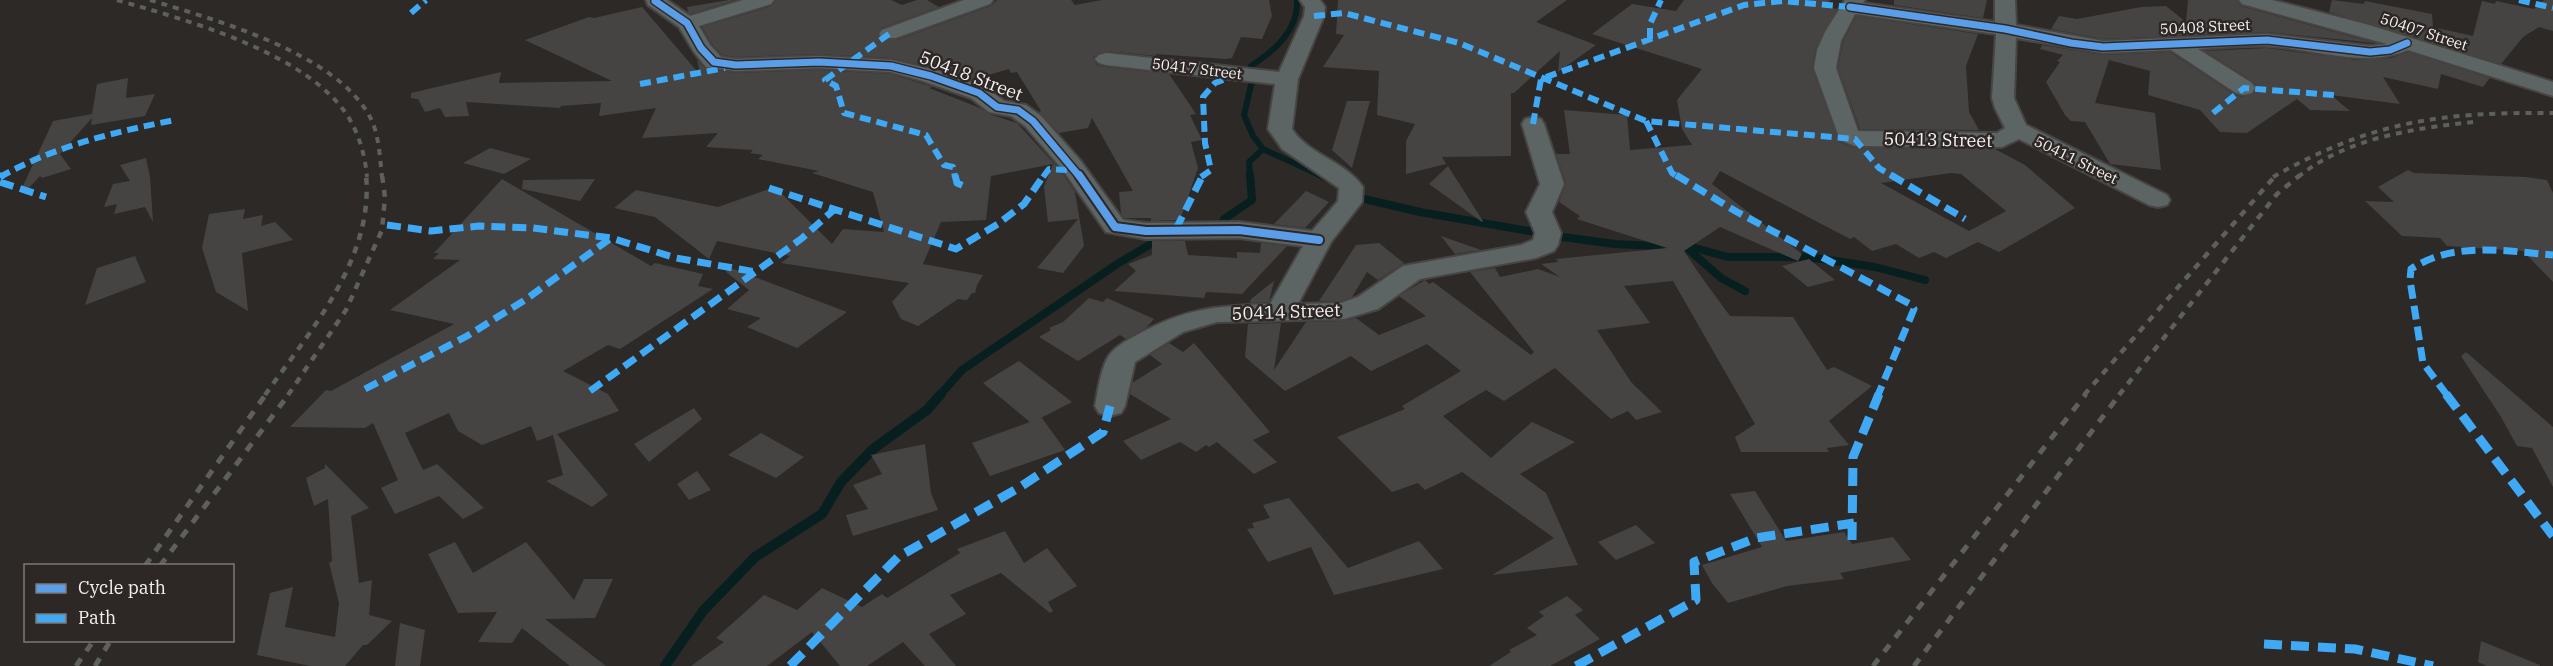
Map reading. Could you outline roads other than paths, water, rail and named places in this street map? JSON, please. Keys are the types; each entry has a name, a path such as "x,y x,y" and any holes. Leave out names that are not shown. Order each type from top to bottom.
{"street":[{"path":"687,23 764,0"},
{"path":"889,34 983,0"},
{"path":"1279,314 1319,240 1350,202 1351,187 1342,177 1284,137 1280,129 1287,79 1314,16 1315,8 1311,0"},
{"name":"50411 Street","path":"2005,0 2001,88 2005,107 2018,130 2158,200"},
{"name":"50407 Street","path":"2249,0 2325,18 2553,89"},
{"name":"50418 Street","path":"655,1 687,23 701,48 714,62 736,65 819,62 891,66 931,76 979,93 997,107 1018,111 1033,121 1072,165 1115,227 1146,231 1205,228 1319,240"},
{"path":"1852,3 2005,29"},
{"name":"50413 Street","path":"1852,3 1825,58 1825,68 1847,134 1855,139 2002,140 2018,130"},
{"name":"50408 Street","path":"2005,29 2103,47 2267,40 2370,52 2390,50 2407,44"},
{"name":"50408 Street","path":"2175,44 2244,88"},
{"name":"50417 Street","path":"1106,59 1287,79"},
{"name":"50414 Street","path":"1110,406 1116,374 1122,358 1136,347 1194,319 1216,314 1323,313 1358,308 1412,272 1527,252 1545,245 1548,232 1539,212 1552,188 1552,177 1533,124"}],"waterway":[{"path":"1251,66 1283,39 1294,21 1297,0"},
{"path":"1252,81 1244,115 1253,136 1263,149"},
{"path":"1250,177 1249,162 1263,149"},
{"path":"1263,149 1324,177"},
{"path":"1224,219 1252,200 1250,175"},
{"path":"1321,175 1329,179"},
{"path":"1360,198 1420,212 1563,237 1615,244 1695,248 1728,257 1804,257 1830,260 1875,267 1925,280"},
{"path":"940,395 962,370 1117,264 1168,234"},
{"path":"1687,248 1721,278 1745,291"},
{"path":"665,666 703,611 755,557 822,514 841,482 873,449 927,410 941,394"}],"railway":[{"path":"117,0 175,17 238,40 297,69 322,88 347,115 359,141 367,177"},
{"path":"150,0 240,29 272,42 332,75 355,96 374,125 382,177"},
{"path":"2275,176 2343,143 2408,124 2476,115 2553,113"},
{"path":"2298,177 2337,153 2359,144 2405,132 2474,122"},
{"path":"265,395 319,319 349,265 360,236 366,206 366,175"},
{"path":"288,395 346,310 382,230 385,197 382,175"},
{"path":"2119,395 2277,194 2300,175"},
{"path":"2084,395 2275,176"},
{"path":"146,564 266,394"},
{"path":"162,564 289,394"},
{"path":"1873,666 2086,394"},
{"path":"1914,666 2120,394"},
{"path":"76,666 93,642"},
{"path":"95,666 110,642"}]}
